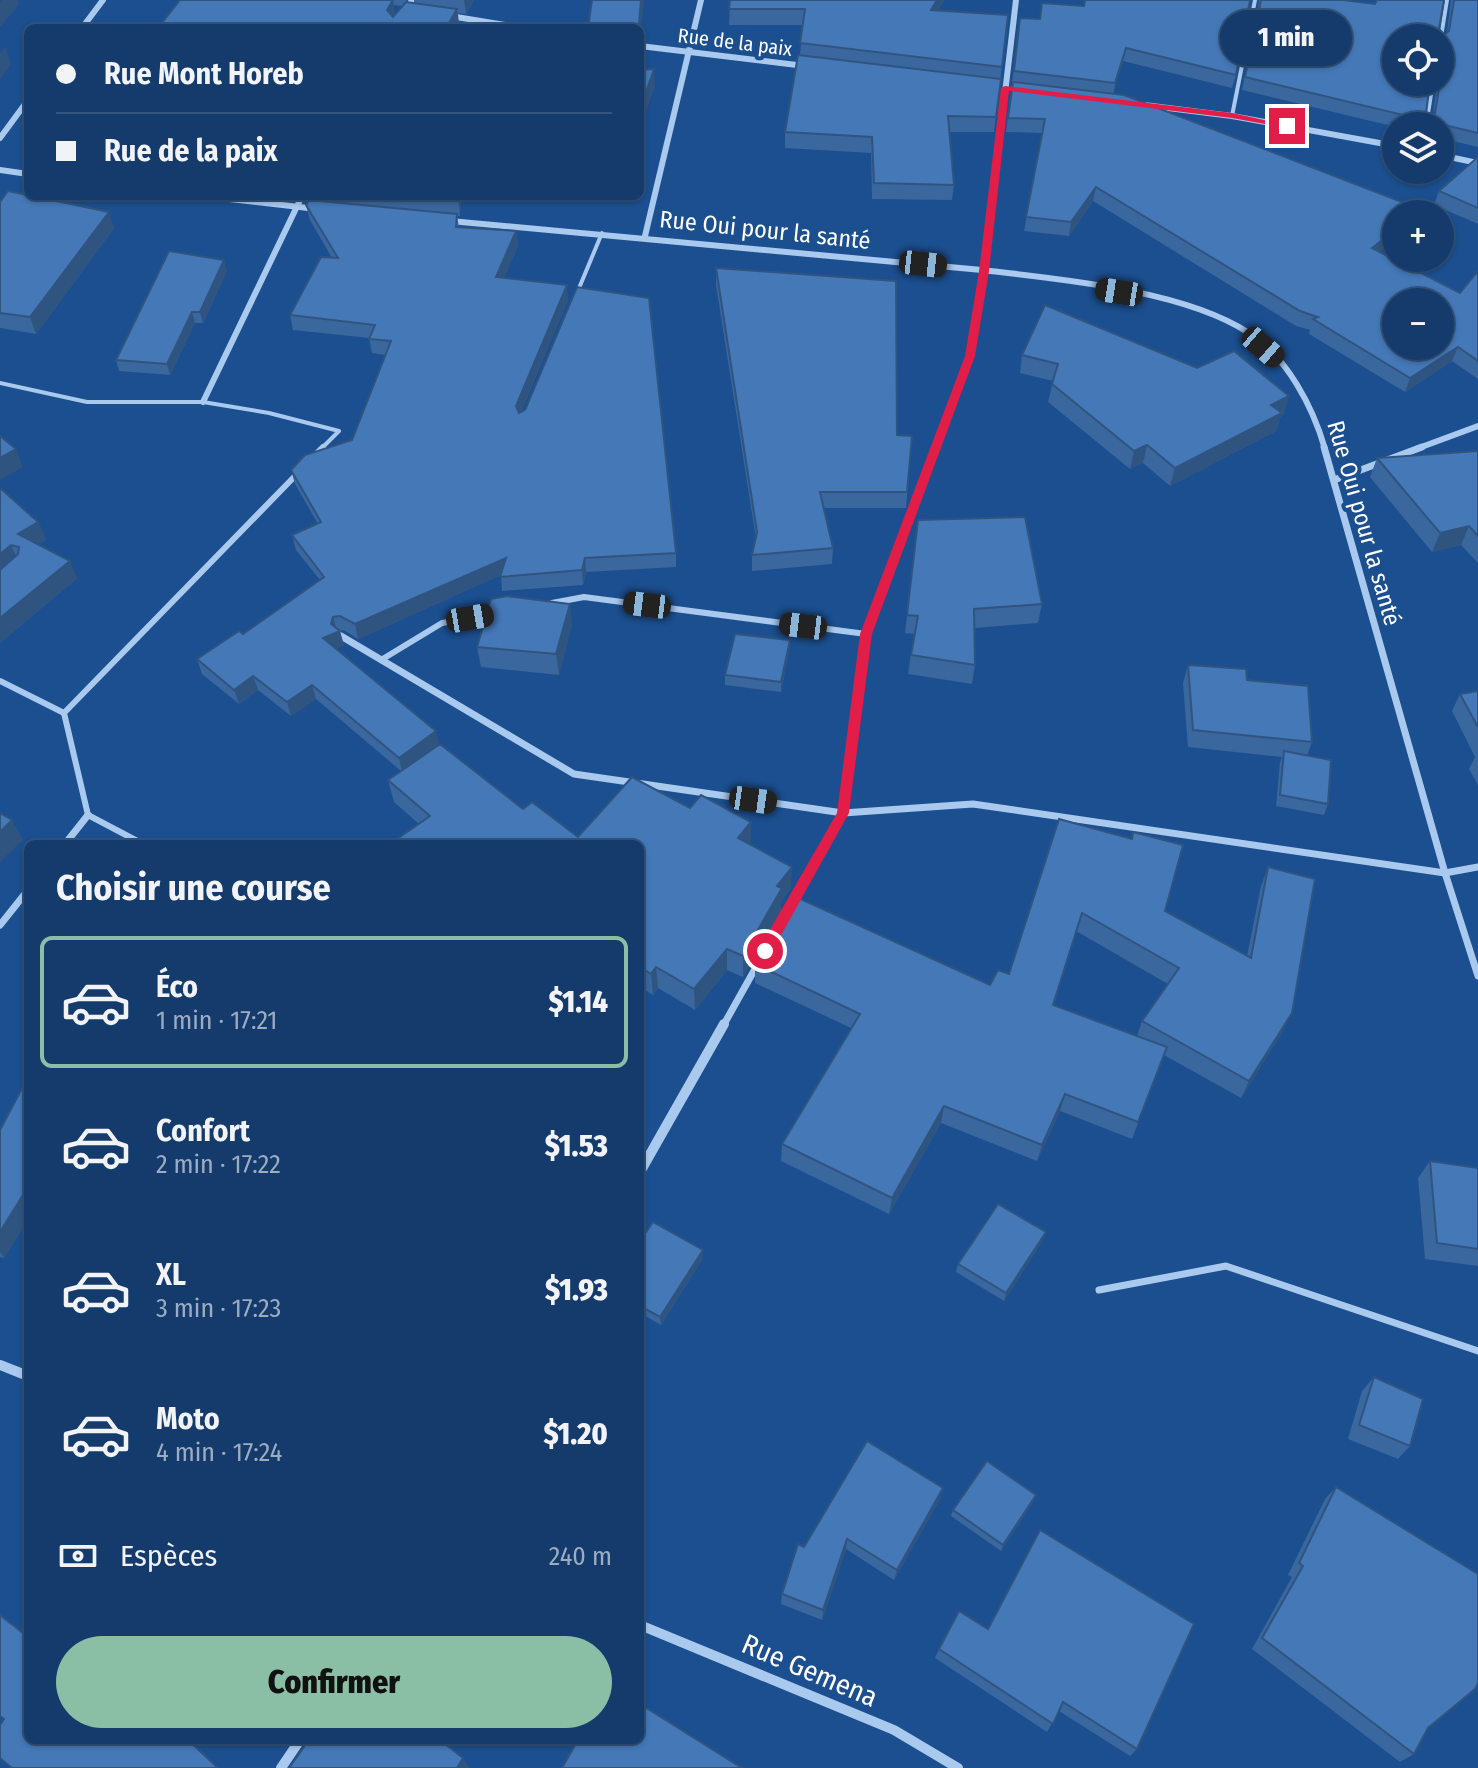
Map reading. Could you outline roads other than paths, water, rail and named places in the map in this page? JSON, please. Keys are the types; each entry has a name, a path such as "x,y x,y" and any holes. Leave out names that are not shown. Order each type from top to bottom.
{"street":[{"path":"85,24 103,0"},
{"path":"398,24 412,0"},
{"path":"645,236 701,0"},
{"path":"788,910 843,813 866,634 970,356 984,271 1016,0"},
{"path":"391,8 421,12"},
{"path":"436,14 499,24"},
{"name":"Rue de la paix","path":"644,47 807,67"},
{"path":"990,87 1020,90"},
{"path":"0,138 24,105"},
{"path":"1142,105 1232,116 1382,143"},
{"path":"1454,158 1478,163"},
{"path":"0,170 24,173"},
{"path":"234,200 326,210"},
{"path":"203,402 300,200"},
{"name":"Rue Oui pour la santé","path":"433,219 645,236 984,271 1146,296 1240,326 1287,368 1317,422 1445,873 1478,976"},
{"path":"1334,480 1478,426"},
{"path":"341,636 574,774 843,813 973,804 1445,873 1478,867"},
{"path":"68,840 88,815"},
{"path":"0,925 24,895"},
{"path":"644,1165 765,951"},
{"path":"0,1365 24,1374"},
{"name":"Rue Gemena","path":"644,1627 894,1730 958,1768"},
{"path":"281,1768 297,1744"}],"lane":[{"path":"1232,116 1255,0"},
{"path":"1443,24 1447,0"},
{"path":"571,306 602,233"},
{"path":"0,383 87,402 203,402 269,413 339,431 64,713"},
{"path":"542,605 584,597 866,634"},
{"path":"381,660 442,623 499,613"},
{"path":"0,681 64,713"},
{"path":"64,713 88,815 135,840"},
{"path":"1099,1290 1226,1266 1478,1351"}]}
